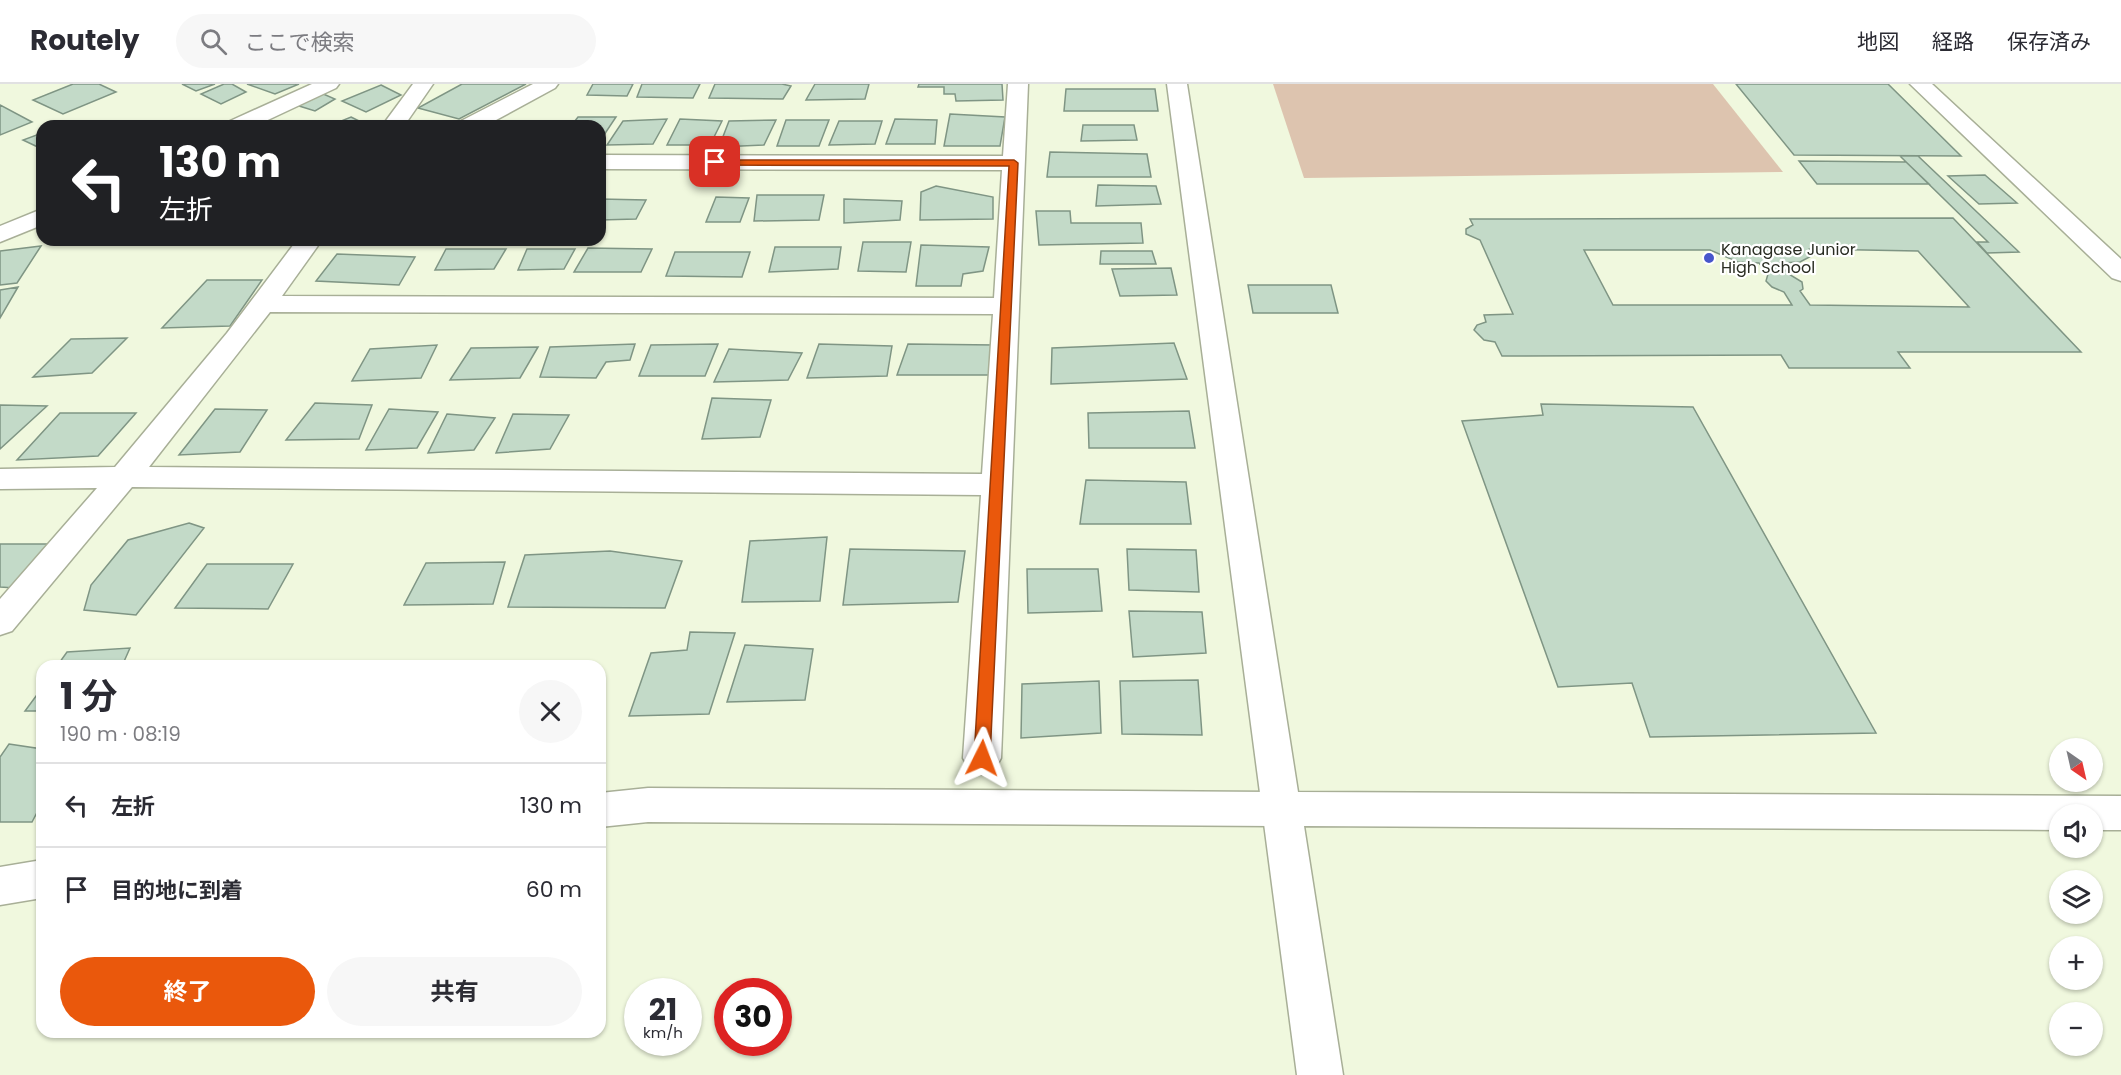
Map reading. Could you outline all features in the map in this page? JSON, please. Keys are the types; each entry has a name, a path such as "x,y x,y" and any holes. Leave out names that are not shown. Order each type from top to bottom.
{"street":[{"path":"251,120 329,84"},
{"path":"397,120 423,84"},
{"path":"480,120 548,84"},
{"path":"982,758 1018,84"},
{"path":"1177,84 1320,1075"},
{"path":"1920,84 2121,273"},
{"path":"606,162 1014,163"},
{"path":"0,235 36,219"},
{"path":"0,622 125,477 264,304 306,246"},
{"path":"264,304 1006,306"},
{"path":"0,479 125,477 996,485"},
{"path":"606,809 648,805 2121,813"},
{"path":"0,886 36,880"}],"shaded area":[{"path":"1273,84 1713,84 1783,172 1304,178"}],"building":[{"path":"73,84 99,84 116,92 63,114 33,100"},
{"path":"182,84 215,84 196,91"},
{"path":"224,84 232,84 246,92 221,104 201,94"},
{"path":"247,84 299,84 275,94"},
{"path":"462,84 526,84 459,119 418,108"},
{"path":"593,84 633,84 627,96 587,95"},
{"path":"642,84 700,84 693,98 637,97"},
{"path":"715,84 791,86 783,99 709,98"},
{"path":"815,84 869,84 865,99 806,100"},
{"path":"919,84 1002,84 1003,100 956,101 955,94 944,94 944,87 918,87"},
{"path":"1736,84 1888,84 1961,156 1794,155"},
{"path":"381,85 401,95 366,112 342,101"},
{"path":"1066,89 1155,89 1158,111 1064,111"},
{"path":"321,93 335,99 315,111 296,105"},
{"path":"0,105 32,122 0,135"},
{"path":"950,114 1005,117 1000,146 944,146"},
{"path":"578,117 616,117 606,132 606,120 576,120"},
{"path":"667,119 653,144 607,145 623,121"},
{"path":"680,119 722,121 710,145 667,145"},
{"path":"895,119 937,120 935,144 886,144"},
{"path":"776,120 764,145 719,147 729,121"},
{"path":"786,120 829,120 819,146 777,146"},
{"path":"839,121 882,121 875,144 829,145"},
{"path":"1083,125 1134,125 1137,140 1081,141"},
{"path":"36,135 36,146 23,140"},
{"path":"1050,152 1147,154 1151,177 1047,177"},
{"path":"1900,156 1918,156 2019,252 1987,253 1977,242 1988,242"},
{"path":"1799,161 1906,162 1929,184 1817,184"},
{"path":"1985,175 2017,203 1979,204 1948,176"},
{"path":"1098,185 1156,186 1161,204 1096,206"},
{"path":"936,186 993,197 993,219 920,220 921,192"},
{"path":"757,195 824,195 819,220 754,221"},
{"path":"716,197 749,198 740,222 706,222"},
{"path":"606,199 646,200 636,219 606,220"},
{"path":"844,199 902,201 900,220 844,223"},
{"path":"1036,211 1070,211 1071,223 1141,223 1143,243 1039,245"},
{"path":"1953,218 2081,352 1898,352 1910,368 1789,368 1781,355 1502,356 1495,342 1484,340 1474,330 1477,325 1486,322 1484,315 1513,314 1480,240 1466,234 1466,229 1473,225 1470,219","holes":["1810,249 1918,251 1969,307 1810,305 1800,291 1803,289 1802,282 1787,273 1780,263 1800,262 1815,254","1584,250 1710,250 1738,262 1759,263 1768,274 1766,281 1772,287 1784,292 1792,305 1613,305"]},
{"path":"863,242 911,242 906,272 858,271"},
{"path":"921,245 989,247 983,271 963,274 961,286 916,286"},
{"path":"41,246 17,283 0,285 0,251"},
{"path":"775,247 841,247 838,269 769,272"},
{"path":"588,248 652,249 641,272 574,272"},
{"path":"446,249 506,249 494,269 435,270"},
{"path":"527,249 575,249 564,269 518,270"},
{"path":"1101,251 1152,251 1156,264 1100,264"},
{"path":"675,252 750,252 742,277 666,276"},
{"path":"337,254 415,257 399,285 316,281"},
{"path":"1171,268 1177,295 1120,296 1112,269"},
{"path":"207,280 262,280 230,326 162,328"},
{"path":"1248,285 1331,285 1338,313 1253,313"},
{"path":"18,287 0,318 0,290"},
{"path":"127,338 92,373 33,377 71,339"},
{"path":"1174,343 1187,379 1051,384 1052,348"},
{"path":"635,344 630,360 606,362 596,378 540,377 550,347"},
{"path":"718,344 705,376 639,376 651,345"},
{"path":"819,344 892,346 887,376 807,378"},
{"path":"908,344 995,345 990,375 897,375"},
{"path":"437,345 421,378 352,381 370,349"},
{"path":"538,347 520,378 450,380 471,348"},
{"path":"729,349 802,353 788,380 714,382"},
{"path":"712,398 771,400 760,437 702,439"},
{"path":"315,403 372,405 359,439 286,440"},
{"path":"1541,404 1693,407 1876,733 1650,737 1632,683 1558,687 1462,421 1543,415"},
{"path":"0,405 47,406 0,449"},
{"path":"215,409 267,410 240,452 179,455"},
{"path":"389,409 438,412 417,448 366,450"},
{"path":"1189,411 1195,448 1089,448 1088,413"},
{"path":"60,413 136,413 98,456 17,460"},
{"path":"447,414 495,418 474,450 428,453"},
{"path":"513,414 569,415 550,449 496,453"},
{"path":"1086,480 1186,482 1191,524 1080,524"},
{"path":"189,523 204,528 136,615 84,610 91,585 128,540"},
{"path":"827,537 820,601 742,602 750,541"},
{"path":"0,544 49,544 15,588 0,587"},
{"path":"850,549 965,551 958,602 843,605"},
{"path":"1127,549 1196,550 1199,592 1129,590"},
{"path":"610,551 682,561 665,608 508,607 525,555"},
{"path":"505,562 493,604 404,605 426,563"},
{"path":"207,564 293,564 268,609 175,608"},
{"path":"1027,569 1098,569 1102,611 1028,613"},
{"path":"1129,611 1202,612 1206,653 1133,657"},
{"path":"690,632 735,633 709,714 629,716 651,653 687,650"},
{"path":"745,645 813,649 805,700 727,702"},
{"path":"130,648 125,660 61,660 67,652"},
{"path":"1198,680 1202,735 1122,734 1120,681"},
{"path":"1099,681 1101,733 1021,738 1022,684"},
{"path":"36,696 36,711 25,711"},
{"path":"9,744 36,748 36,814 32,822 0,822 0,757"}],"place":[{"name":"Kanagase Junior High School","path":"1709,258"}],"route":[{"path":"715,162 1014,163 982,758"}]}
